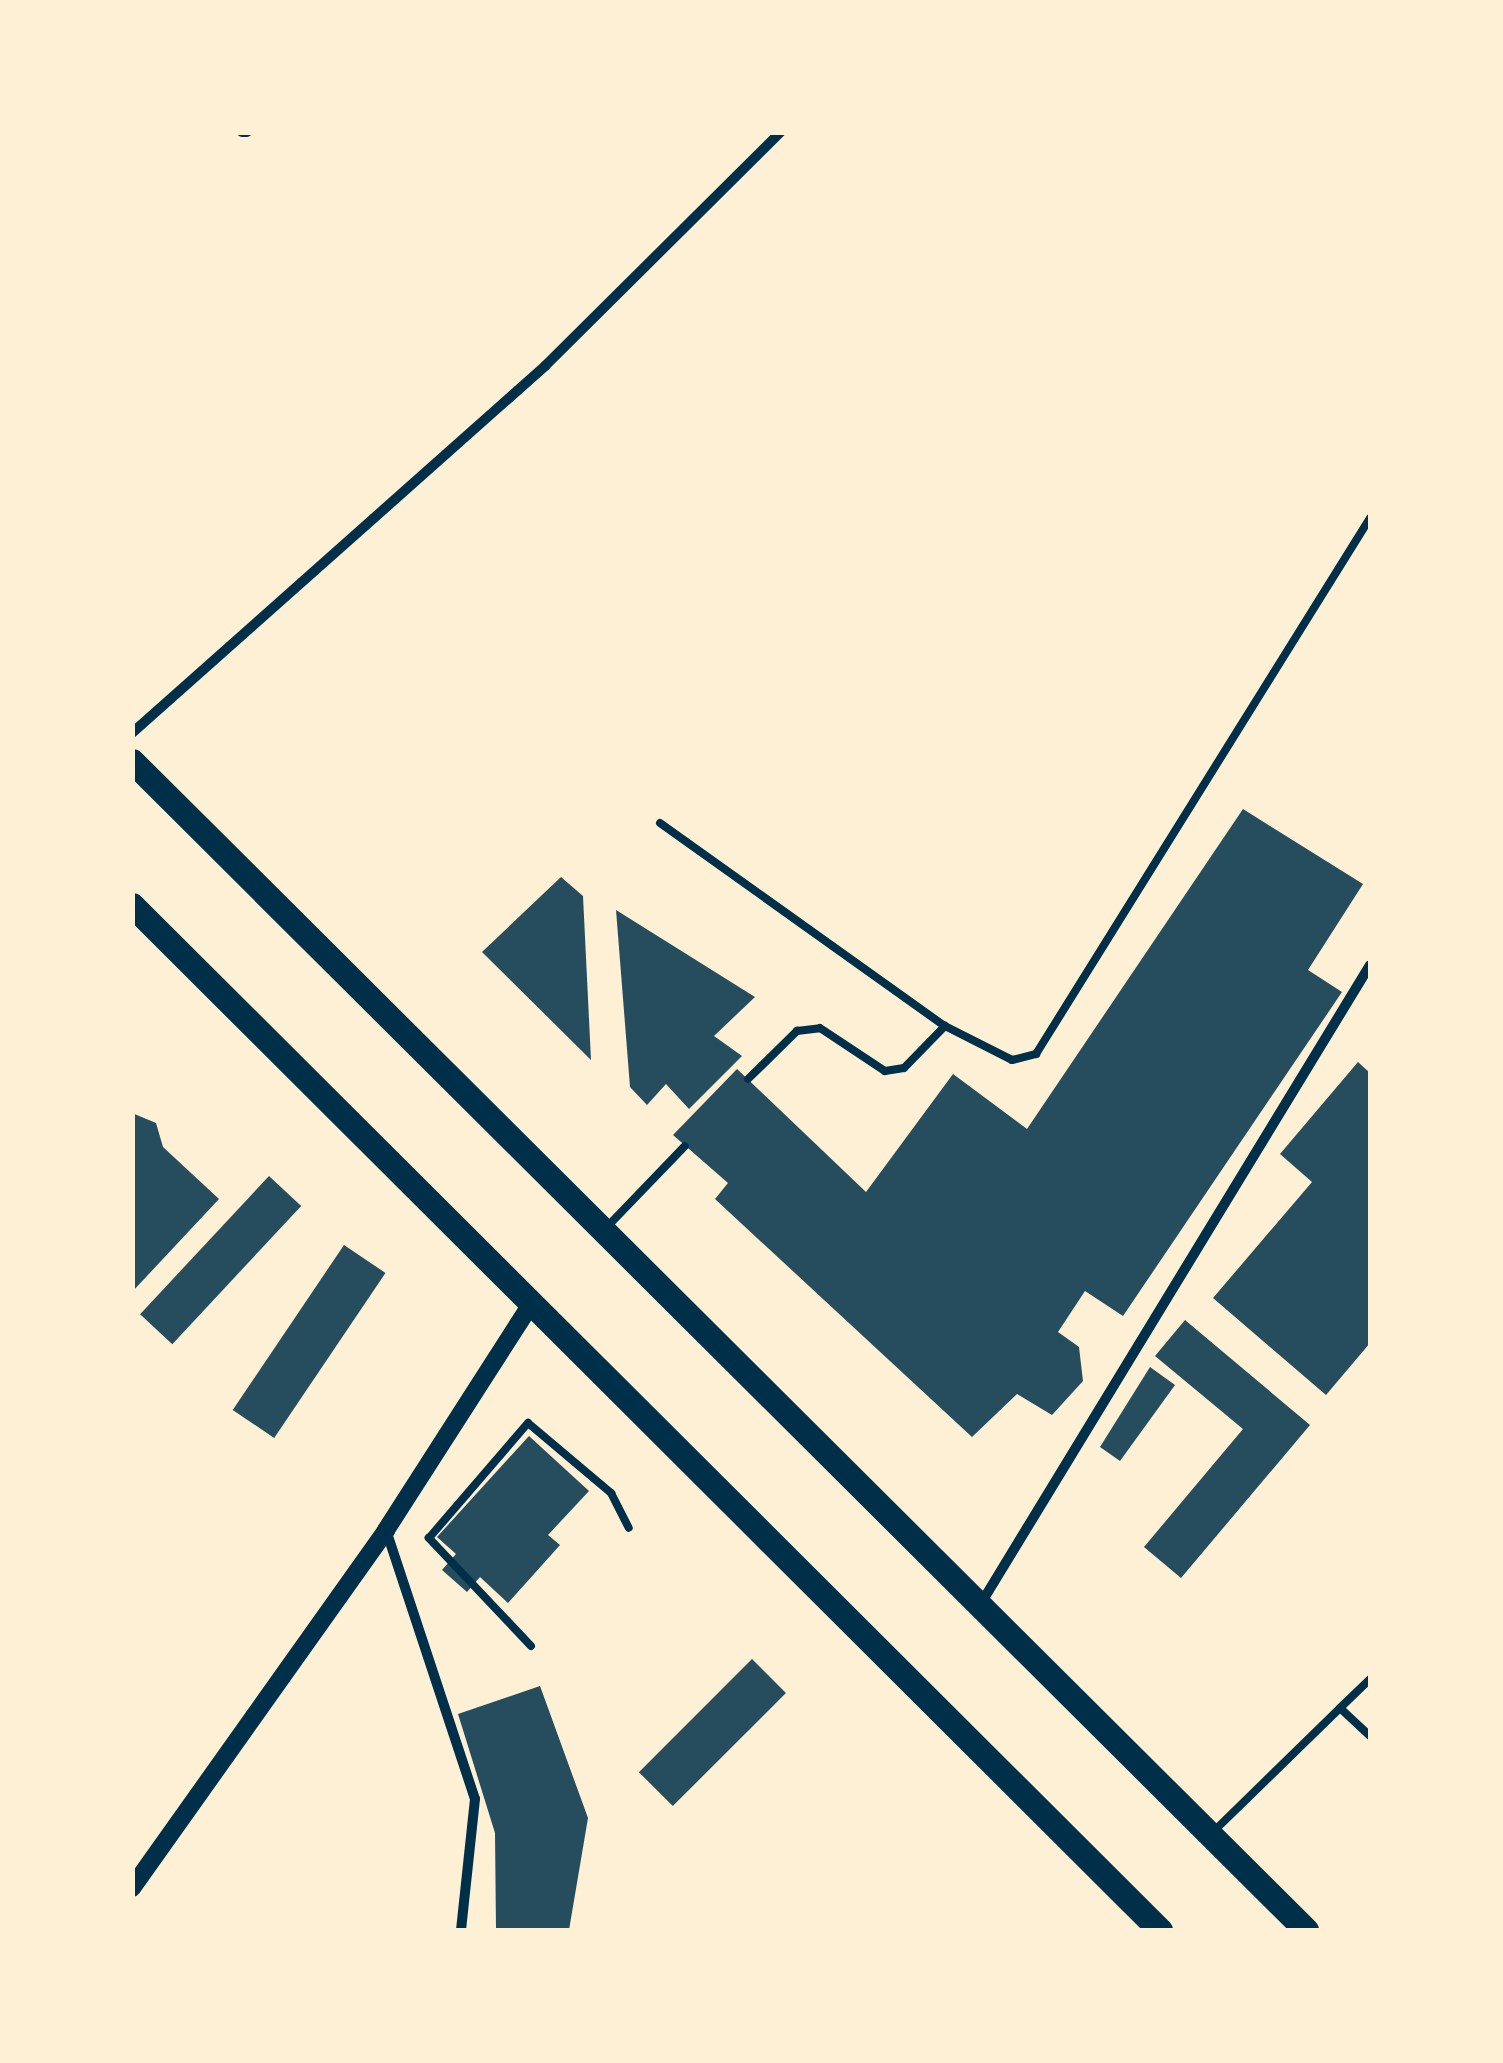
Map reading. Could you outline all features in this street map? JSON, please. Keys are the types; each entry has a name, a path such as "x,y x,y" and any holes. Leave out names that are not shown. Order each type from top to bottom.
{"main road":[{"path":"132,761 1306,1930"},
{"path":"132,905 1160,1930"}],"street":[{"path":"132,733 545,366 781,132"},
{"path":"980,1606 1370,965"},
{"path":"132,1888 386,1530 532,1303"},
{"path":"386,1530 475,1800 461,1930"}],"lane":[{"path":"660,823 944,1026 1012,1060 1036,1054 1370,518"},
{"path":"748,1079 797,1030 820,1028 885,1072 904,1068 944,1026"},
{"path":"604,1231 685,1146"},
{"path":"531,1646 429,1538 528,1423 611,1494 630,1528"},
{"path":"1210,1835 1370,1679"},
{"path":"1340,1708 1370,1736"}],"building":[{"path":"1243,809 1363,884 1308,970 1342,992 1123,1316 1085,1291 1058,1332 1079,1347 1083,1381 1052,1415 1017,1394 972,1437 715,1199 728,1183 673,1135 737,1069 866,1192 953,1074 1027,1129"},
{"path":"561,877 583,896 591,1060 482,952"},
{"path":"616,910 755,997 714,1036 742,1056 689,1109 666,1084 647,1105 630,1087"},
{"path":"1358,1062 1370,1073 1370,1343 1326,1395 1213,1298 1312,1182 1280,1154"},
{"path":"132,1113 156,1123 163,1147 219,1199 132,1292"},
{"path":"269,1176 301,1206 172,1344 140,1314"},
{"path":"344,1245 385,1273 274,1438 233,1410"},
{"path":"1185,1320 1310,1425 1181,1578 1144,1547 1243,1429 1155,1356"},
{"path":"1150,1367 1175,1385 1120,1461 1100,1447"},
{"path":"529,1436 589,1491 548,1535 560,1545 508,1603 480,1577 467,1592 442,1570 456,1554 437,1537"},
{"path":"752,1659 786,1693 673,1806 639,1772"},
{"path":"540,1686 588,1818 569,1930 496,1930 495,1833 458,1714"}]}
